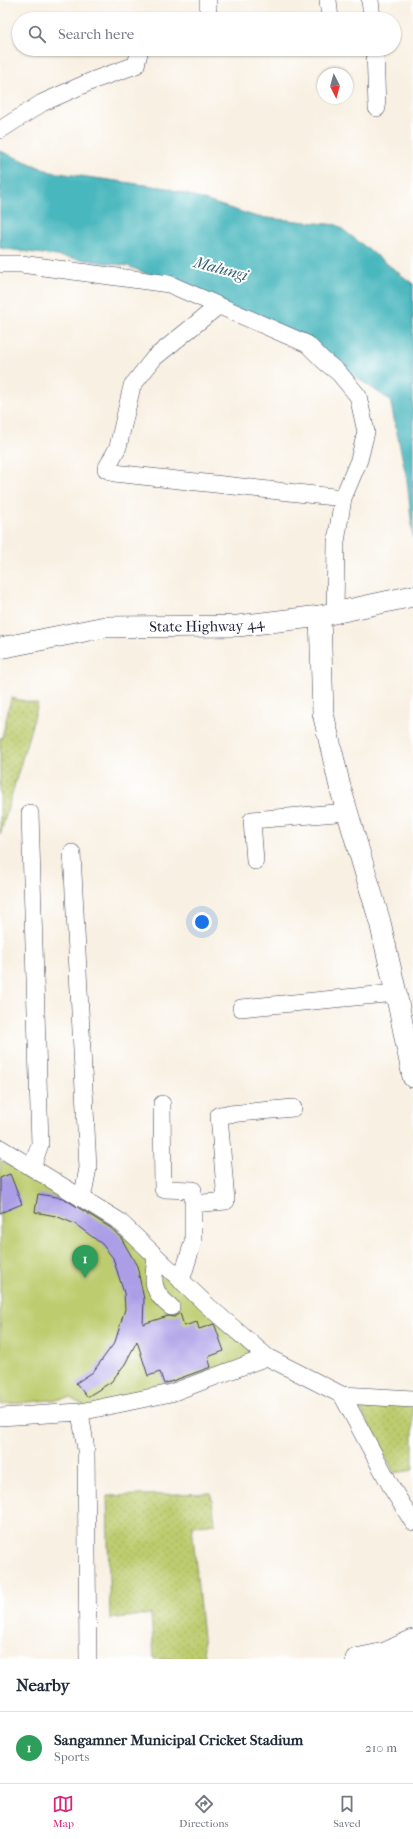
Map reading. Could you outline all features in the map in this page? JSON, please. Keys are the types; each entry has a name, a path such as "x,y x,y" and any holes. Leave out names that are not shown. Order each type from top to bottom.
{"main road":[{"name":"State Highway 44","path":"0,648 105,627 238,626 328,615 384,604 413,596"},
{"path":"328,615 323,713 348,812 380,922 413,1077"},
{"path":"366,1658 408,1648"}],"street":[{"path":"328,0 329,12"},
{"path":"370,0 371,12"},
{"path":"0,130 42,103 94,80 136,65 138,56"},
{"path":"375,56 377,108"},
{"path":"0,264 21,264 170,284 307,344 339,373 358,396 366,432 360,460 343,498 336,542 328,615"},
{"path":"218,306 154,358 132,386 118,447 106,469 114,473 343,498"},
{"path":"255,861 252,820 348,812"},
{"path":"30,813 40,1144 32,1168"},
{"path":"72,853 88,1168 82,1199"},
{"path":"241,1008 396,993"},
{"path":"162,1104 163,1189 192,1190 193,1242 181,1281"},
{"path":"193,1204 226,1201 219,1115 293,1108"},
{"path":"0,1148 119,1221 208,1307 267,1357 342,1395 413,1399"},
{"path":"156,1257 154,1275 156,1292 160,1299 171,1307"},
{"path":"0,1417 80,1412 171,1393 267,1357"},
{"path":"342,1395 393,1490 413,1522"},
{"path":"80,1412 86,1450 88,1659"}],"green space":[{"path":"11,698 38,704 0,835 0,738 2,738"},
{"path":"0,1160 36,1181 47,1184 86,1205 128,1239 249,1346 250,1361 90,1409 70,1398 0,1405"},
{"path":"354,1397 413,1405 413,1470 394,1473"},
{"path":"211,1493 215,1523 192,1526 205,1659 154,1659 151,1614 110,1619 107,1496"}],"water":[{"name":"Malungi","path":"0,151 51,172 167,188 257,217 337,225 413,284 413,538 407,480 390,400 298,339 128,266 0,248"}],"building":[{"path":"10,1174 22,1204 0,1213 0,1178"},
{"path":"38,1194 63,1198 111,1228 120,1236 137,1266 144,1299 143,1324 168,1316 174,1317 180,1313 184,1326 197,1322 199,1329 214,1324 224,1351 208,1357 211,1367 164,1384 160,1372 148,1376 137,1341 125,1364 111,1382 87,1397 76,1383 93,1372 115,1342 125,1309 124,1293 113,1258 102,1244 75,1224 56,1216 35,1212"}],"place":[{"name":"Sangamner Municipal Cricket Stadium","path":"85,1278"}]}
